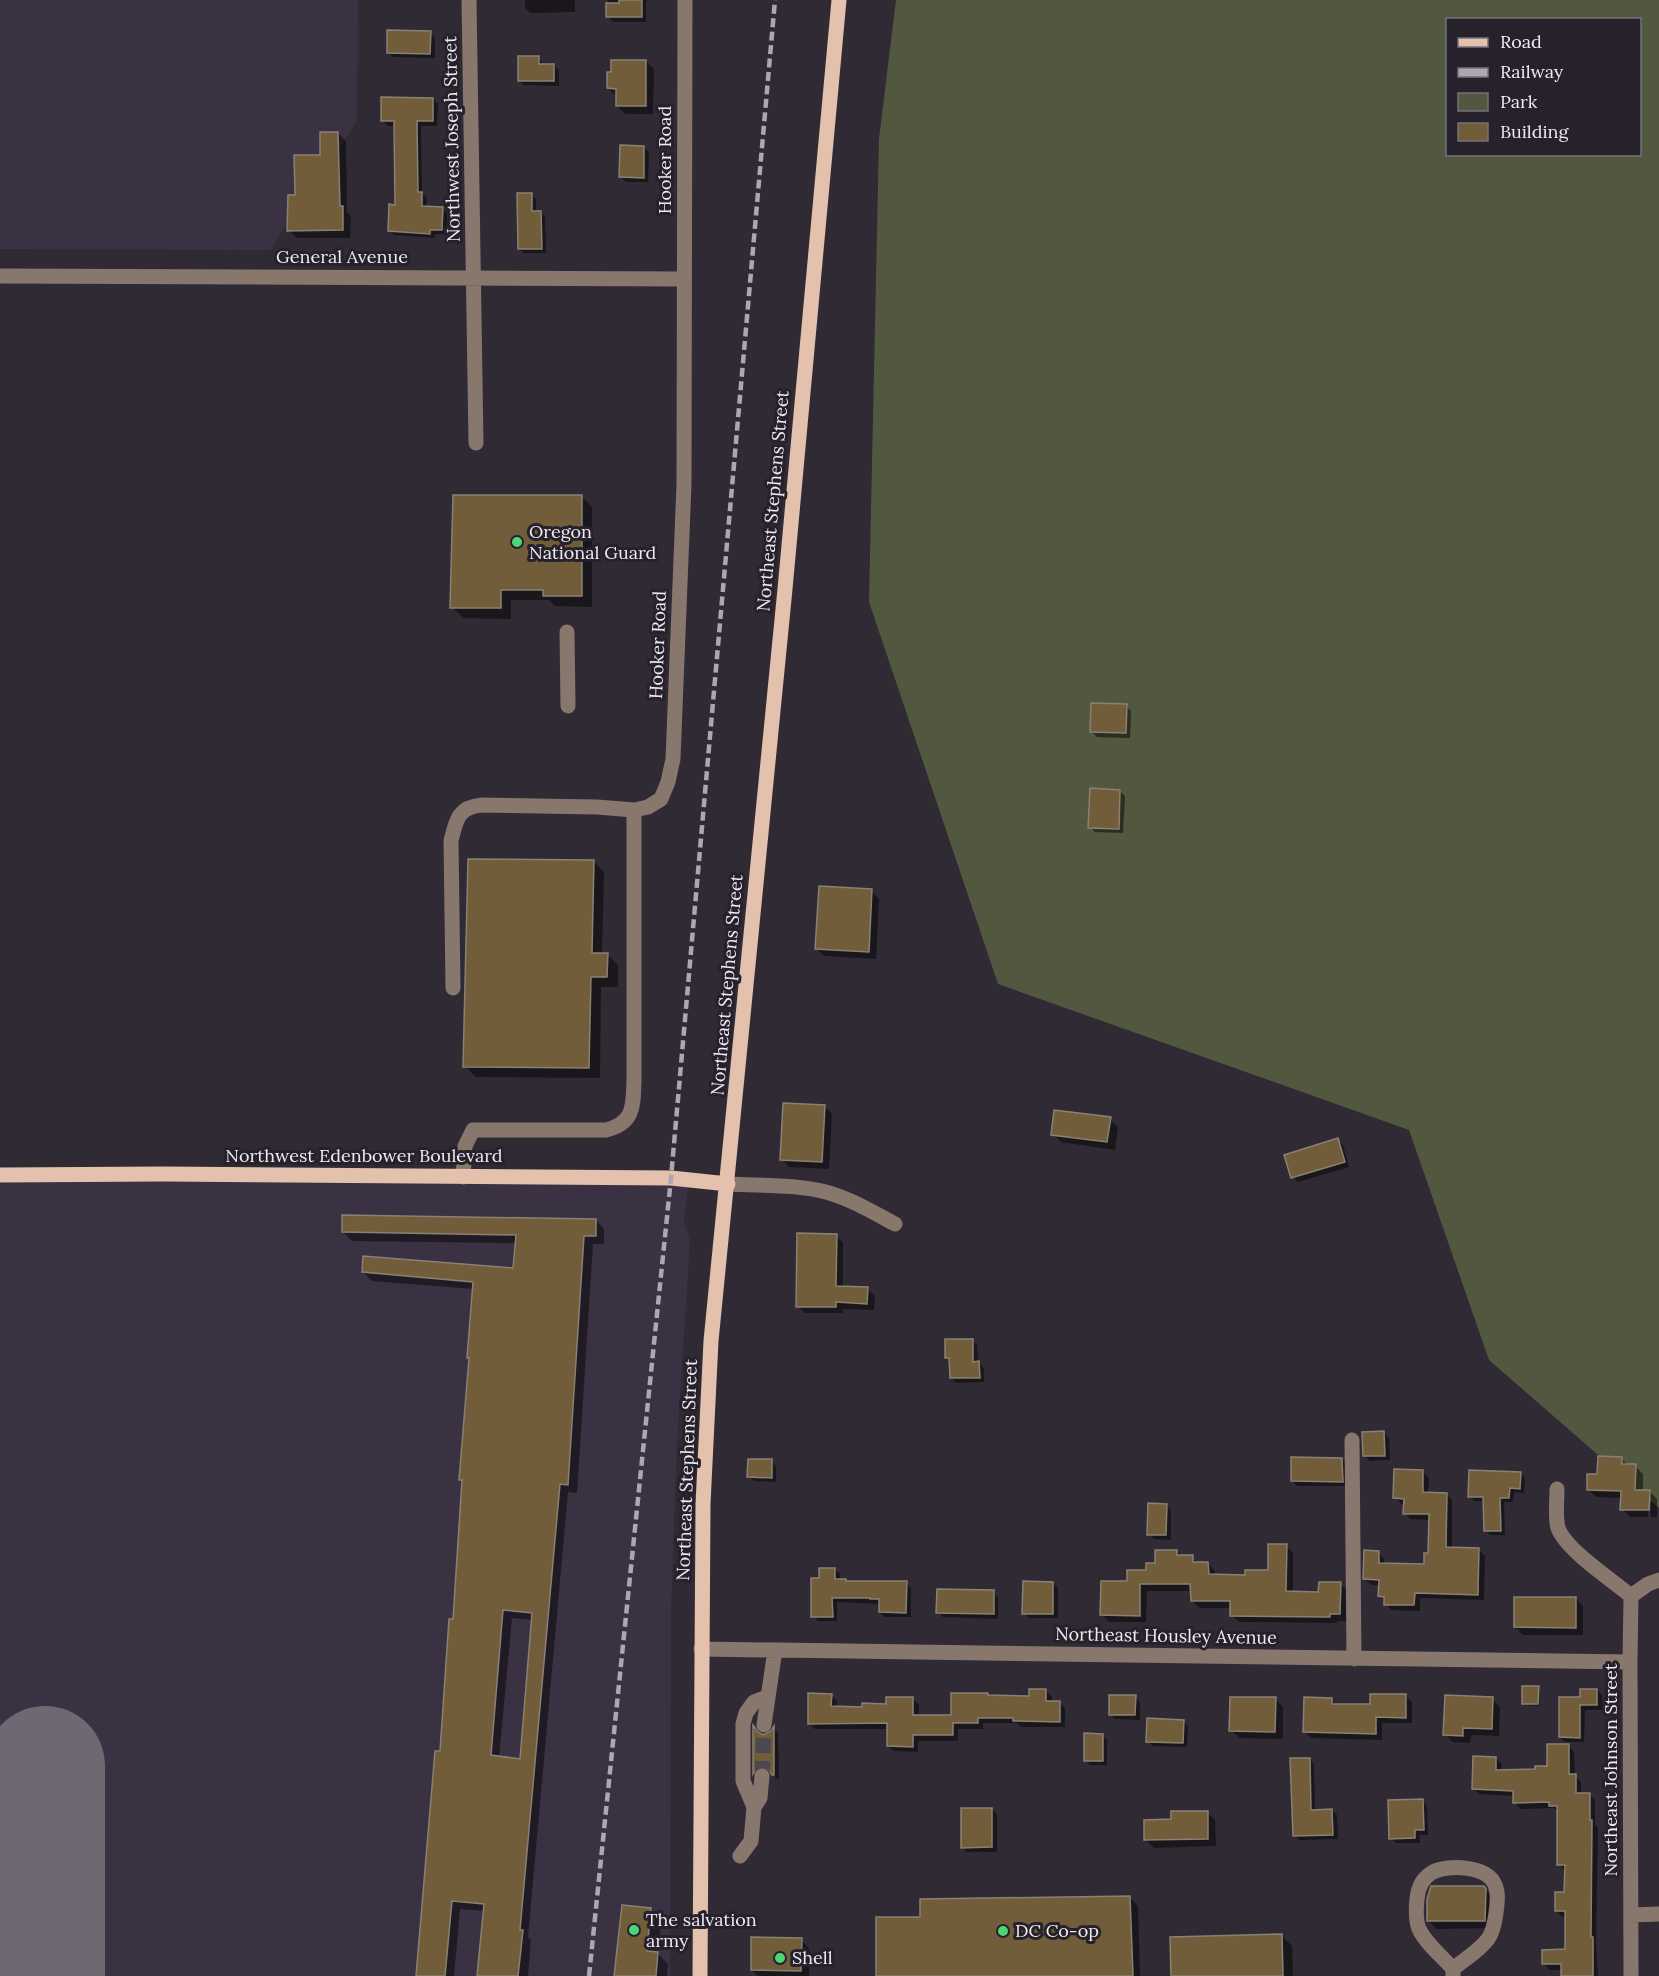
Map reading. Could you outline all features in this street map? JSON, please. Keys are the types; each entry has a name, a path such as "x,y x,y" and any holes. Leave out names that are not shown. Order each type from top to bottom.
{"main road":[{"name":"Northeast Stephens Street","path":"700,1976 703,1504 710,1364 839,0"},
{"name":"Northwest Edenbower Boulevard","path":"0,1175 670,1178 728,1184"}],"street":[{"name":"Northwest Joseph Street","path":"470,0 477,443"},
{"name":"Hooker Road","path":"453,988 451,841 454,826 461,813 469,806 482,805 634,810 648,807 661,799 668,782 673,759 684,484 685,0"},
{"name":"General Avenue","path":"0,276 684,279"},
{"path":"567,632 568,706"},
{"path":"463,1177 465,1146 473,1130 606,1130 618,1127 631,1112 634,1080 634,810"},
{"path":"728,1184 825,1192 848,1200 895,1224"},
{"path":"1353,1440 1354,1659"},
{"path":"1557,1489 1557,1521 1564,1540 1631,1596 1648,1584 1659,1580"},
{"name":"Northeast Johnson Street","path":"1631,1596 1631,1976"},
{"name":"Northeast Housley Avenue","path":"701,1649 1630,1662"},
{"path":"764,1725 766,1697 775,1650"},
{"path":"740,1856 751,1841 754,1807 743,1781 743,1724 746,1713 754,1702 766,1697"},
{"path":"754,1807 760,1798 762,1776"},
{"path":"1447,1868 1475,1870 1488,1875 1495,1884 1498,1900 1496,1920 1490,1937 1453,1972 1427,1943 1418,1928 1416,1903 1418,1888 1433,1872 1447,1868"},
{"path":"1631,1915 1659,1914"}],"shaded area":[{"path":"0,0 358,0 357,121 270,250 0,249"},
{"path":"0,1179 689,1180 684,1222 690,1241 677,1444 671,1612 670,1976 0,1976"}],"green space":[{"path":"896,0 1659,0 1659,1508 1489,1360 1409,1130 998,984 869,602 879,139"}],"building":[{"path":"619,0 642,0 642,17 606,17 606,3 619,3"},
{"path":"387,30 431,31 430,54 387,53"},
{"path":"518,56 539,56 539,64 554,64 554,81 518,81"},
{"path":"611,60 646,60 646,106 616,106 616,89 607,88 607,72 611,72"},
{"path":"381,97 433,98 433,121 417,121 418,192 422,192 422,206 443,207 442,230 430,230 430,234 388,231 389,204 395,205 394,121 381,121"},
{"path":"320,132 338,132 343,230 287,231 288,195 295,195 294,155 320,155"},
{"path":"620,145 644,146 644,178 619,177"},
{"path":"517,193 532,193 532,211 541,211 542,249 518,249"},
{"name":"Oregon National Guard","path":"453,495 582,495 582,596 543,596 543,590 501,590 501,608 450,608"},
{"path":"1091,703 1127,704 1126,733 1090,732"},
{"path":"1090,788 1120,790 1119,829 1088,828"},
{"path":"468,859 594,860 592,953 608,953 607,977 591,977 589,1068 463,1067"},
{"path":"819,886 872,889 869,952 815,949"},
{"path":"783,1103 825,1105 822,1162 780,1160"},
{"path":"1054,1110 1111,1117 1107,1142 1051,1135"},
{"path":"1338,1138 1345,1162 1291,1178 1284,1155"},
{"path":"342,1215 596,1219 596,1236 584,1236 568,1485 560,1484 520,1930 523,1930 518,1976 477,1976 484,1904 452,1901 445,1976 416,1976 435,1751 440,1751 449,1619 453,1619 462,1480 459,1480 473,1282 362,1272 363,1256 513,1268 516,1235 342,1232","holes":["503,1610 532,1613 520,1759 491,1755"]},
{"path":"797,1233 837,1234 836,1286 868,1287 867,1304 836,1302 836,1307 796,1307"},
{"path":"945,1339 973,1339 973,1362 979,1361 980,1378 950,1378 949,1358 945,1358"},
{"path":"1384,1431 1385,1456 1363,1456 1362,1432"},
{"path":"1598,1456 1622,1457 1622,1464 1636,1464 1635,1490 1650,1490 1649,1510 1620,1510 1621,1491 1587,1490 1587,1474 1597,1474"},
{"path":"1291,1457 1342,1458 1343,1482 1291,1481"},
{"path":"748,1459 772,1459 772,1478 747,1477"},
{"path":"1394,1469 1423,1470 1423,1492 1447,1493 1446,1547 1479,1548 1478,1595 1415,1593 1414,1605 1384,1605 1384,1597 1378,1596 1379,1580 1363,1579 1364,1550 1379,1551 1379,1563 1424,1564 1424,1553 1428,1553 1429,1514 1403,1514 1404,1499 1393,1498"},
{"path":"1469,1470 1521,1472 1520,1489 1510,1488 1509,1498 1500,1498 1501,1531 1484,1531 1483,1497 1468,1497"},
{"path":"1148,1503 1167,1504 1166,1535 1147,1535"},
{"path":"1268,1544 1287,1544 1286,1591 1318,1592 1319,1582 1341,1582 1340,1614 1330,1614 1330,1617 1230,1616 1230,1601 1191,1601 1190,1584 1140,1584 1140,1616 1100,1615 1101,1581 1127,1581 1127,1570 1146,1570 1146,1563 1155,1563 1155,1550 1177,1550 1177,1555 1193,1555 1193,1562 1208,1562 1209,1574 1245,1575 1245,1570 1268,1570"},
{"path":"819,1568 835,1568 835,1579 846,1579 846,1581 907,1581 906,1613 879,1612 879,1599 832,1598 833,1617 811,1617 811,1578 819,1578"},
{"path":"1023,1581 1053,1582 1053,1614 1022,1614"},
{"path":"937,1589 994,1590 994,1614 936,1613"},
{"path":"1514,1597 1576,1597 1576,1628 1514,1627"},
{"path":"1522,1686 1539,1686 1538,1704 1522,1704"},
{"path":"1029,1689 1046,1689 1046,1701 1060,1701 1060,1722 978,1718 978,1723 953,1723 953,1735 913,1735 913,1747 887,1746 887,1723 808,1724 808,1693 832,1694 831,1706 862,1707 862,1703 886,1704 886,1697 913,1697 913,1715 951,1715 951,1693 1029,1696"},
{"path":"1580,1689 1597,1689 1597,1705 1580,1705 1580,1738 1559,1737 1559,1697 1580,1697"},
{"path":"1370,1694 1406,1694 1406,1718 1376,1717 1376,1734 1303,1732 1304,1697 1332,1698 1332,1704 1370,1704"},
{"path":"1109,1695 1136,1695 1135,1715 1109,1715"},
{"path":"1445,1695 1493,1697 1492,1729 1463,1728 1463,1736 1443,1735"},
{"path":"1230,1697 1276,1697 1275,1732 1229,1731"},
{"path":"1147,1718 1184,1720 1183,1743 1146,1742"},
{"path":"753,1725 763,1735 771,1731 774,1726 774,1775 768,1768 762,1766 757,1767 753,1774"},
{"path":"1084,1733 1103,1734 1103,1761 1084,1761"},
{"path":"1547,1744 1569,1744 1569,1774 1576,1774 1576,1793 1590,1793 1593,1976 1561,1976 1561,1964 1542,1964 1542,1950 1565,1949 1565,1911 1555,1911 1555,1892 1564,1892 1565,1865 1557,1865 1557,1806 1549,1806 1549,1802 1513,1803 1513,1791 1472,1789 1473,1756 1496,1757 1496,1770 1535,1769 1535,1766 1547,1766"},
{"path":"1290,1758 1310,1758 1311,1810 1332,1809 1333,1835 1293,1836"},
{"path":"1423,1799 1424,1830 1415,1830 1415,1838 1389,1839 1388,1800"},
{"path":"961,1808 992,1808 992,1847 961,1848"},
{"path":"1171,1811 1208,1811 1208,1839 1144,1840 1144,1820 1171,1819"},
{"path":"1431,1886 1484,1886 1486,1889 1485,1921 1427,1921 1427,1899"},
{"name":"DC Co-op","path":"1130,1896 1133,1976 876,1976 876,1917 920,1917 920,1899"},
{"name":"The salvation army","path":"622,1905 651,1908 647,1951 658,1952 656,1976 614,1976"},
{"path":"1282,1934 1283,1976 1171,1976 1170,1937"},
{"path":"751,1937 802,1938 801,1971 751,1970"}],"runway":[{"path":"45,1766 45,1976"}],"tunnel":[{"path":"762,1776 764,1725"}],"railway":[{"path":"589,1976 671,1178 775,0"}],"place":[{"name":"Oregon National Guard","path":"517,542"},
{"name":"The salvation army","path":"634,1930"},
{"name":"DC Co-op","path":"1003,1931"},
{"name":"Shell","path":"780,1958"}]}
